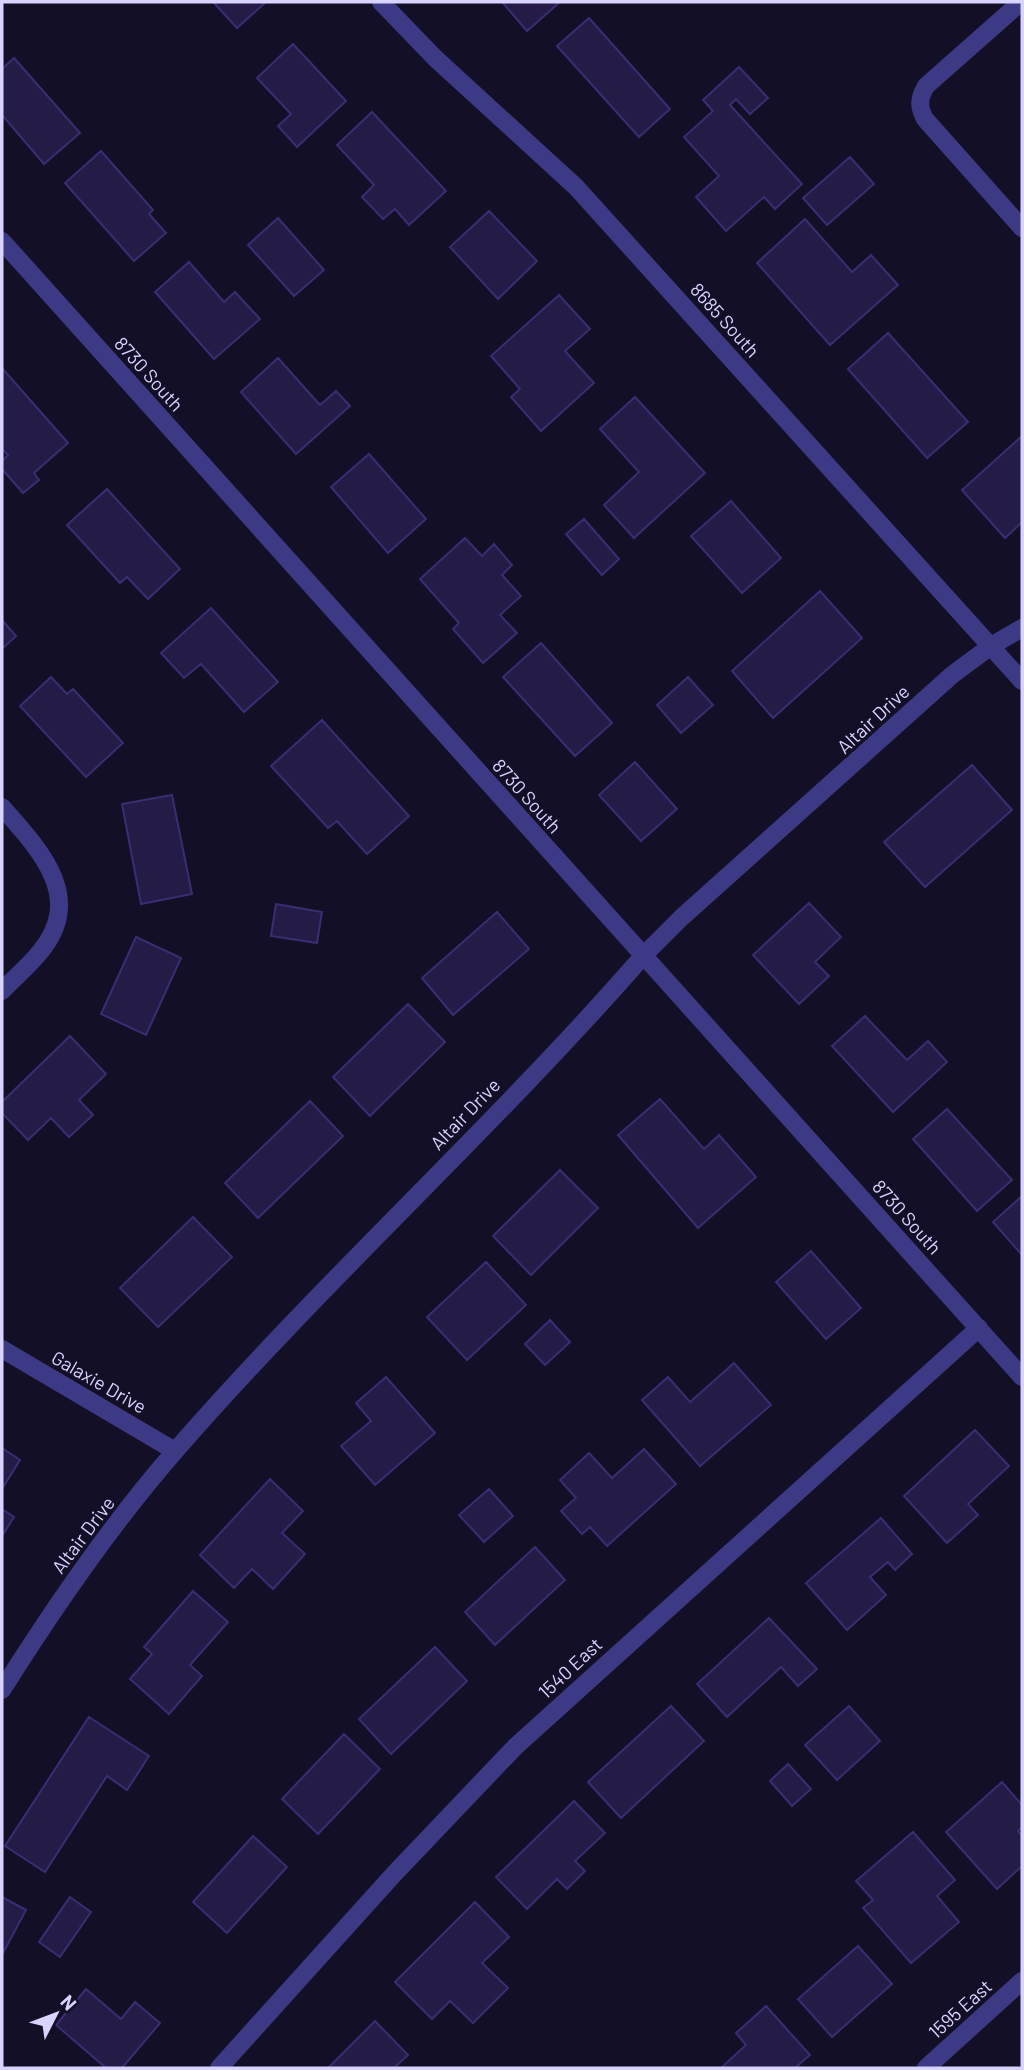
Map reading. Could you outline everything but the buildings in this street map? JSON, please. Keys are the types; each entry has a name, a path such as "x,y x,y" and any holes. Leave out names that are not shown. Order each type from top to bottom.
{"street":[{"name":"8685 South","path":"381,2 435,58 576,187 1022,681"},
{"path":"1021,2 926,86 920,96 919,109 925,120 1022,229"},
{"name":"8730 South","path":"2,242 1022,1377"},
{"name":"Altair Drive","path":"2,1690 100,1544 176,1451 272,1344 607,997 643,956 681,918 952,675 991,646 1022,628"},
{"path":"2,807 43,857 55,877 60,909 54,929 41,951 2,990"},
{"name":"1540 East","path":"219,2068 376,1894 514,1747 979,1328"},
{"name":"Galaxie Drive","path":"2,1349 176,1451"},
{"name":"1595 East","path":"926,2068 1022,1981"}]}
